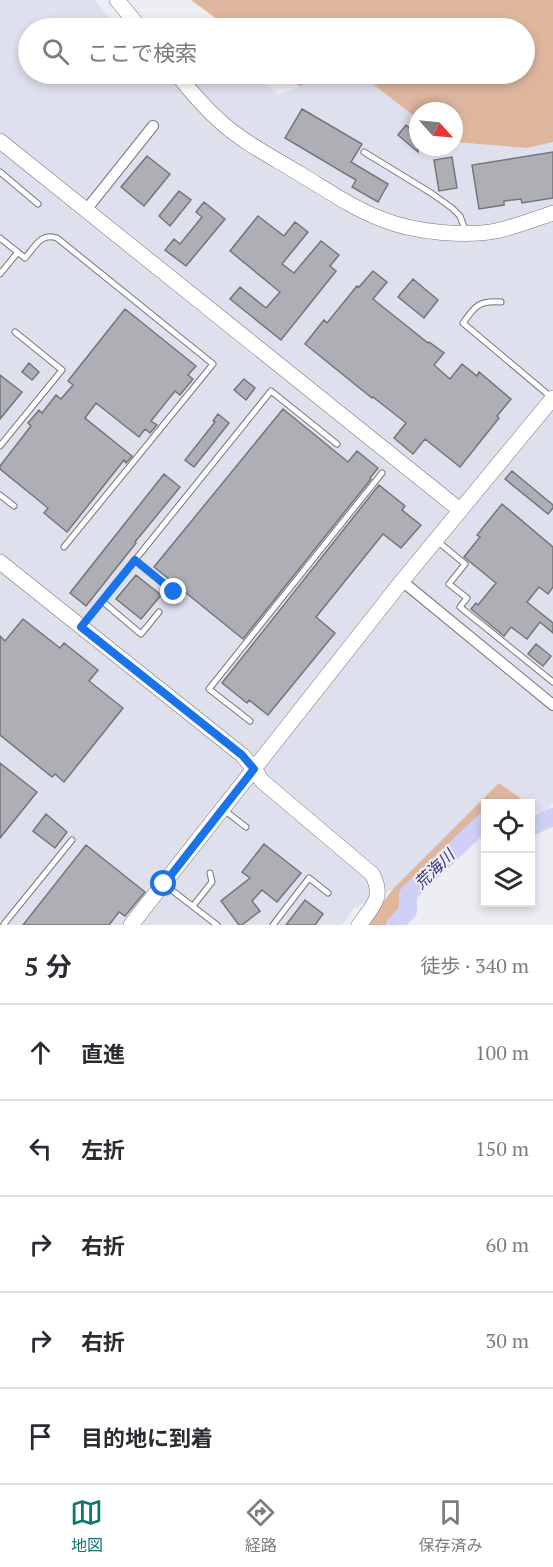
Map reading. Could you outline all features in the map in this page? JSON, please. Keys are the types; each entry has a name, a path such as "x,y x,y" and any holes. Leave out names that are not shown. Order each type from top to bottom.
{"street":[{"path":"117,0 132,18"},
{"path":"185,84 224,125 249,143 361,210 385,221 447,233 467,233 498,231 553,214"},
{"path":"86,210 153,126"},
{"path":"0,141 460,510"},
{"path":"131,925 402,581 553,398"},
{"path":"2,566 242,755 262,781 372,874 376,881 375,904 359,925"},
{"path":"402,581 553,705"}],"lane":[{"path":"364,152 452,208 460,216 467,233"},
{"path":"0,172 38,204"},
{"path":"0,238 25,258 43,237 57,238 213,364 64,547"},
{"path":"0,274 18,252"},
{"path":"501,302 481,303 473,309 463,323 553,398"},
{"path":"0,446 62,370 15,332"},
{"path":"81,627 271,391 337,444"},
{"path":"250,721 209,689 382,473"},
{"path":"0,495 14,506"},
{"path":"436,540 465,564 449,584 467,598 460,607 553,682"},
{"path":"135,560 174,592"},
{"path":"102,602 141,634 159,612"},
{"path":"222,809 246,827"},
{"path":"5,925 72,840"},
{"path":"193,906 212,882 210,873"},
{"path":"273,925 309,878 328,893"},
{"path":"164,884 217,925"}],"shaded area":[{"path":"0,0 94,0 110,18 18,18 18,84 265,84 279,95 305,84 371,84 409,112 409,156 463,156 463,143 527,148 553,142 553,803 541,814 535,809 535,799 521,799 499,783 393,889 354,908 342,925 0,925"},
{"path":"191,0 553,0 553,142 527,148 463,143 463,102 409,102 409,112 371,84 535,84 535,18 215,18"},
{"path":"499,783 521,799 502,799 483,799"},
{"path":"481,801 481,819 405,893 404,909 390,925 366,925 393,889"}],"building":[{"path":"302,109 362,144 351,162 388,184 378,202 352,187 356,180 285,138"},
{"path":"406,125 409,128 409,144 398,135"},
{"path":"553,152 553,198 522,203 521,199 504,201 504,205 479,209 472,165"},
{"path":"147,156 170,174 144,206 121,187"},
{"path":"452,157 457,188 439,191 434,160"},
{"path":"179,191 191,200 170,226 159,216"},
{"path":"204,202 225,219 186,266 165,250 174,239 180,244 202,217 196,212"},
{"path":"258,216 284,236 295,222 308,232 282,264 294,273 321,241 339,255 330,266 336,271 281,340 230,299 240,287 266,308 280,292 230,251"},
{"path":"373,271 387,282 373,299 444,353 434,365 450,379 462,364 477,376 479,372 511,399 460,467 425,439 413,454 394,438 406,423 305,344 324,320 327,323 357,286 359,287"},
{"path":"413,279 438,300 424,318 398,297"},
{"path":"125,309 196,366 188,375 193,379 180,395 175,391 151,421 157,425 150,433 145,429 139,437 96,403 85,418 132,456 126,463 124,460 67,532 44,513 48,508 0,469 0,466 31,426 28,423 39,410 42,413 56,395 61,399 73,385 68,381"},
{"path":"29,363 39,372 32,380 22,372"},
{"path":"0,375 22,392 0,419"},
{"path":"244,379 255,388 246,400 234,390"},
{"path":"283,409 348,462 357,451 378,468 243,639 154,567"},
{"path":"218,414 229,423 194,467 185,460 215,422 213,421"},
{"path":"512,471 553,505 548,514 505,479"},
{"path":"164,474 180,487 86,606 70,593"},
{"path":"379,485 405,506 402,510 421,525 401,548 383,534 316,617 335,633 268,715 249,700 247,703 222,683"},
{"path":"502,504 553,547 553,587 548,594 539,587 527,602 553,623 553,633 540,622 527,639 511,627 504,636 471,609 476,603 478,605 496,583 464,557 480,537 477,535"},
{"path":"136,575 161,595 141,619 116,599"},
{"path":"23,619 60,648 64,643 98,670 89,681 123,708 64,782 55,774 52,777 0,735 0,636 5,641"},
{"path":"536,644 551,656 543,666 528,654"},
{"path":"0,763 37,792 0,838"},
{"path":"46,814 67,832 55,848 33,831"},
{"path":"264,844 301,873 277,902 262,890 252,901 260,911 239,925 221,901 250,878 242,872"},
{"path":"86,845 145,892 125,916 119,912 109,925 23,925"},
{"path":"305,900 323,914 315,925 286,925"}],"waterway":[{"name":"荒海川","path":"535,825 553,817"},
{"name":"荒海川","path":"395,925 408,911 408,894 481,825"}],"route":[{"path":"164,884 254,769 242,755 81,627 135,560 174,592"}]}
